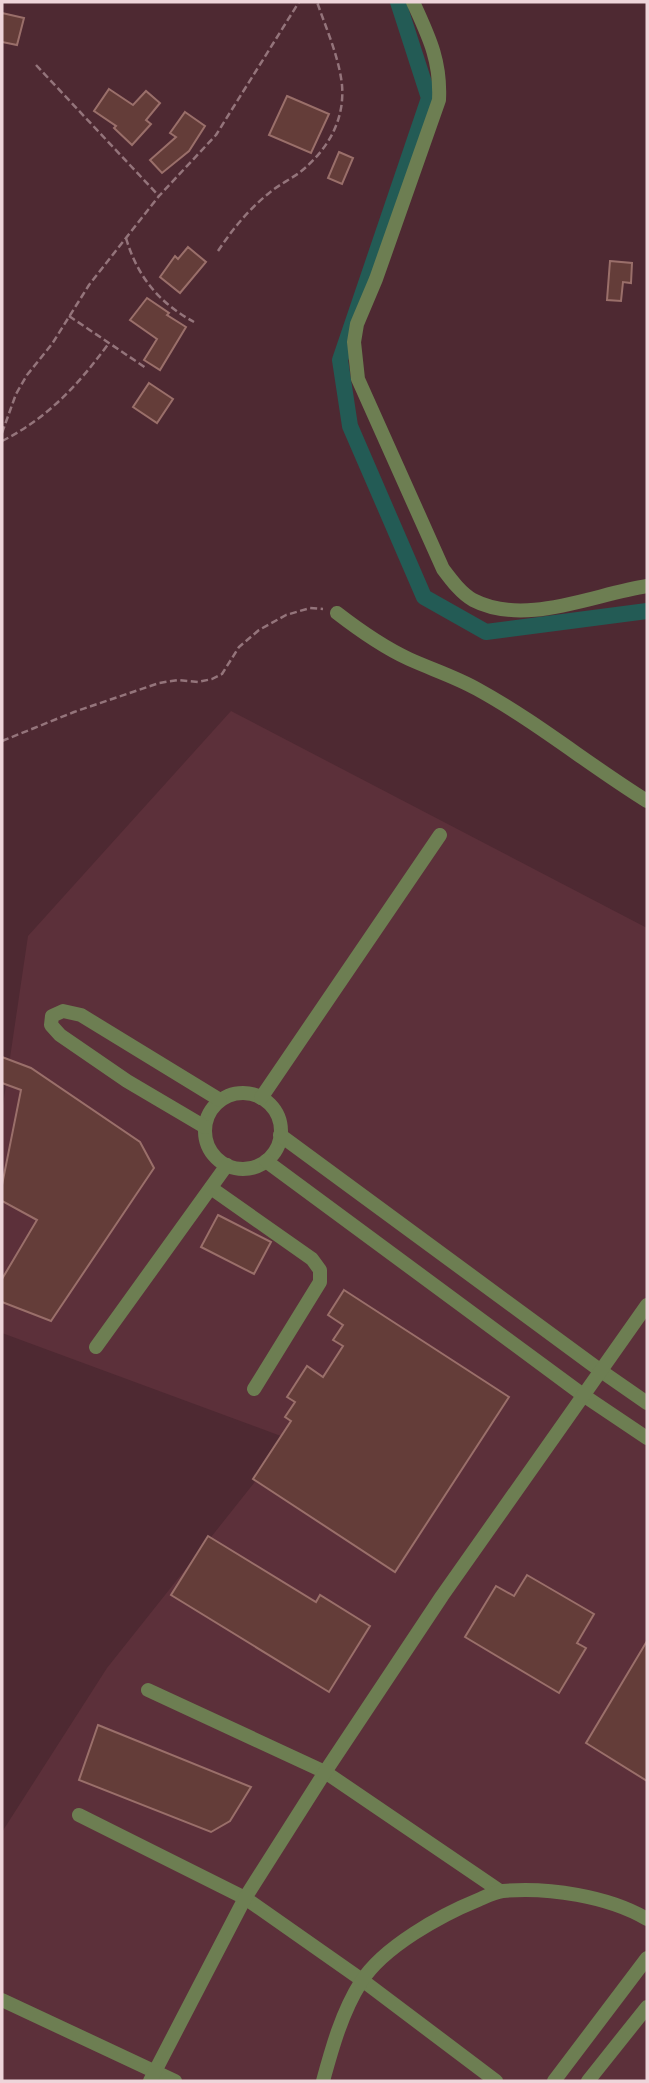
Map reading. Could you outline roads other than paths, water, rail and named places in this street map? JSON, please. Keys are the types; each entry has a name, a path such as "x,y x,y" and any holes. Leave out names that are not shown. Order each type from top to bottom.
{"street":[{"path":"414,2 436,54 440,79 439,100 376,279 357,324 354,342 358,379 443,569 472,600 496,608 530,610 572,604 616,591 647,586"},
{"path":"337,613 407,658 475,688 542,729 647,801"},
{"path":"261,1098 440,835"},
{"path":"205,1127 127,1081 60,1035 51,1025 52,1016 63,1011 81,1016 220,1100"},
{"path":"247,1093 261,1098 272,1107 279,1120 278,1144 266,1161 253,1167 240,1169 227,1166 216,1157 207,1143 207,1117 220,1100 233,1094 247,1093"},
{"path":"280,1135 647,1403"},
{"path":"266,1161 583,1395 647,1438"},
{"path":"96,1347 227,1166"},
{"path":"211,1188 313,1259 320,1270 320,1283 254,1389"},
{"path":"152,2077 246,1898 326,1772 442,1596 647,1305"},
{"path":"148,1690 326,1772 500,1891"},
{"path":"79,1815 246,1898 362,1980 496,2081"},
{"path":"323,2081 343,2019 362,1980 388,1954 422,1927 457,1909 500,1891 587,1896 614,1903 647,1919"},
{"path":"554,2081 647,1958"},
{"path":"2,2000 152,2077 175,2081"},
{"path":"588,2081 647,2007"}],"waterway":[{"path":"398,2 429,98 340,360 350,426 424,597 486,632 647,611"}]}
